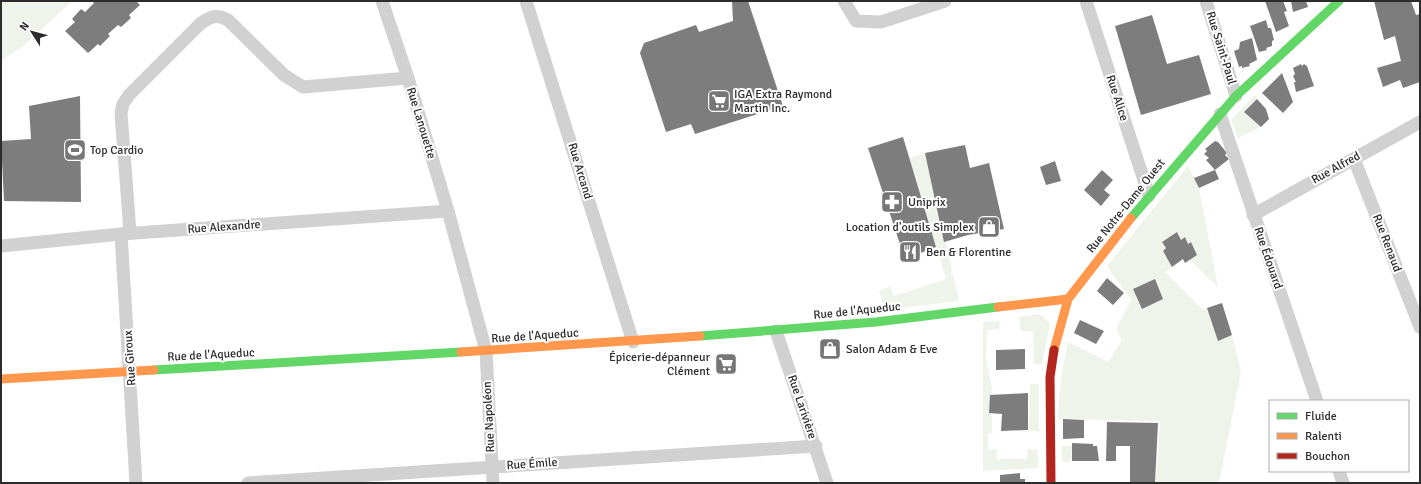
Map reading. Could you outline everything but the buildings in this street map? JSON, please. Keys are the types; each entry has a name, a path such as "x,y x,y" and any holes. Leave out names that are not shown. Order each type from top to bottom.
{"street":[{"path":"382,1 408,78"},
{"name":"Rue Arcand","path":"526,1 633,342"},
{"path":"844,1 856,21 881,22 945,1"},
{"name":"Rue Alice","path":"1086,1 1149,196"},
{"name":"Rue Saint-Paul","path":"1206,1 1236,96"},
{"name":"Rue Notre-Dame Ouest","path":"1051,483 1050,377 1057,338 1068,298 1149,196 1236,96 1323,7 1339,1"},
{"name":"Rue Lanouette","path":"200,24 209,17 217,15 228,20 284,75 303,87 408,78 448,211 486,351"},
{"name":"Rue Giroux","path":"136,483 130,371 121,113 123,104 129,95 200,24"},
{"name":"Rue Édouard","path":"1220,114 1233,147 1253,215 1317,400"},
{"name":"Rue Alfred","path":"1253,215 1420,122"},
{"name":"Rue Renaud","path":"1354,159 1420,327"},
{"name":"Rue Alexandre","path":"1,246 126,234 448,211"},
{"name":"Rue de l'Aqueduc","path":"1,379 633,342 876,322 1068,298"},
{"name":"Rue Larivière","path":"776,331 816,446 827,483"},
{"name":"Rue Napoléon","path":"486,351 493,483"},
{"name":"Rue Émile","path":"248,483 816,446"},
{"path":"1339,472 1343,483"}],"shaded area":[{"path":"1,1 72,1 22,47 1,61"},
{"path":"1255,95 1258,98 1244,112 1261,127 1238,138 1231,120"},
{"path":"925,153 959,301 889,309 883,304 879,290 890,287 894,296 946,279 909,158"},
{"path":"1188,166 1199,188 1218,287 1190,260 1197,254 1191,242 1188,244 1185,237 1181,240 1177,232 1162,242 1166,248 1163,251 1172,267 1165,272 1203,310 1207,308 1218,340 1232,335 1241,372 1219,483 1156,483 1160,421 1058,419 1060,390 1068,342 1108,362 1122,340 1116,329 1131,300 1107,266"},
{"path":"1038,314 1043,316 1050,324 1042,364 1034,364 1033,331 1021,331 1019,317"},
{"path":"1000,321 999,329 987,330 986,360 992,387 989,413 992,413 992,433 988,433 988,450 997,449 997,459 1027,459 1027,449 1038,450 1038,468 983,471 983,322"},
{"path":"1030,384 1039,384 1039,431 1029,431"},
{"path":"1061,446 1072,446 1071,462 1062,461"}],"traffic: fast":[{"path":"1131,218 1236,96 1339,1"},
{"path":"700,336 876,322 998,307"},
{"path":"154,370 461,352"}],"traffic: slow":[{"path":"1054,350 1068,299 1131,218"},
{"path":"998,307 1068,299"},
{"path":"461,352 700,336"},
{"path":"1,379 154,370"}],"traffic: jam":[{"path":"1051,483 1050,377 1054,350"}],"place":[{"name":"IGA Extra Raymond Martin Inc.","path":"719,101"},
{"name":"Top Cardio","path":"75,150"},
{"name":"Uniprix","path":"892,202"},
{"name":"Location d'outils Simplex","path":"989,227"},
{"name":"Ben & Florentine","path":"910,252"},
{"name":"Salon Adam & Eve","path":"830,349"},
{"name":"Épicerie-dépanneur Clément","path":"726,364"}]}
